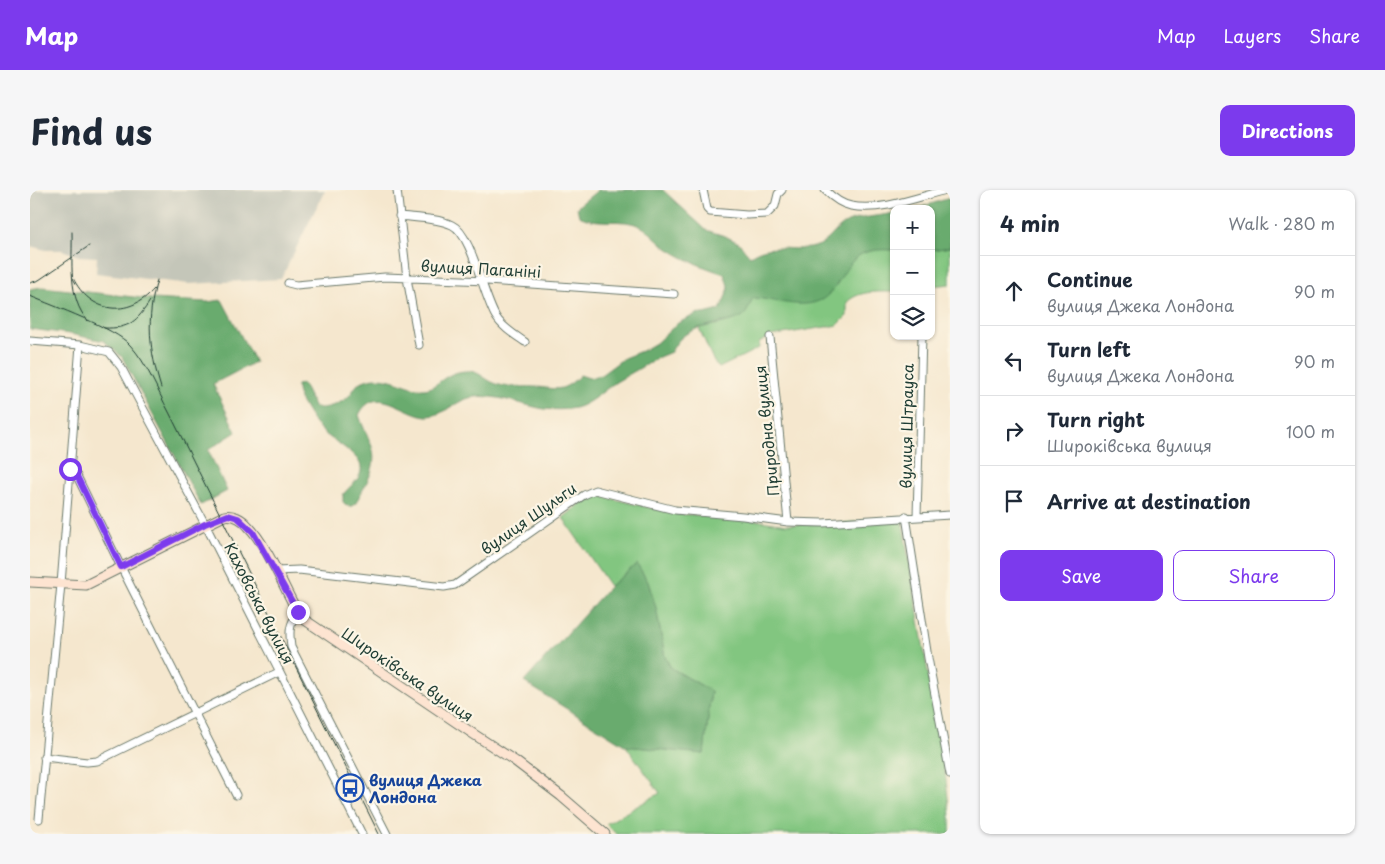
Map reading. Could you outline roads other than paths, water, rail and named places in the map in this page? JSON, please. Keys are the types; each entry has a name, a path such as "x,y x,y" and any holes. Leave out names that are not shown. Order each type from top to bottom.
{"main road":[{"name":"Широківська вулиця","path":"205,524 228,515 238,518 248,526 265,551 298,612 310,624 515,761 561,796 605,834"},
{"path":"30,582 86,585 205,524"}],"street":[{"path":"397,190 407,278 419,345"},
{"path":"703,190 707,209 710,212 747,215 767,214 775,206 778,194 782,190"},
{"path":"825,190 833,198 850,206 878,207 946,190"},
{"path":"399,216 442,222 458,228 468,243 497,319 525,342"},
{"name":"вулиця Паганіні","path":"288,283 296,285 385,277 481,280 674,294"},
{"name":"Природна вулиця","path":"770,337 788,522"},
{"name":"вулиця Штрауса","path":"917,516 922,340"},
{"name":"Каховська вулиця","path":"30,341 80,344 109,352 121,367 205,524 362,834"},
{"path":"39,819 61,584 80,344"},
{"path":"70,469 77,476 236,795"},
{"name":"вулиця Шульги","path":"276,571 299,570 444,587 455,585 584,495 595,490 676,510 788,522 823,523 906,516 950,515"},
{"path":"906,516 928,658 950,774"},
{"path":"298,612 291,621 289,633 291,647 386,834"},
{"path":"44,757 87,762 97,761 279,672"}],"tram line":[{"path":"72,232 72,279 81,312 88,321"},
{"path":"30,283 39,280 89,246"},
{"path":"73,278 80,290 89,299 99,305 110,308 133,305 144,299 154,289"},
{"path":"157,280 151,308 150,334 161,388"},
{"path":"30,296 83,318 122,338 142,360 379,834"},
{"path":"104,328 127,325 137,319 150,301"}],"place":[{"name":"вулиця Джека Лондона","path":"350,788"}]}
